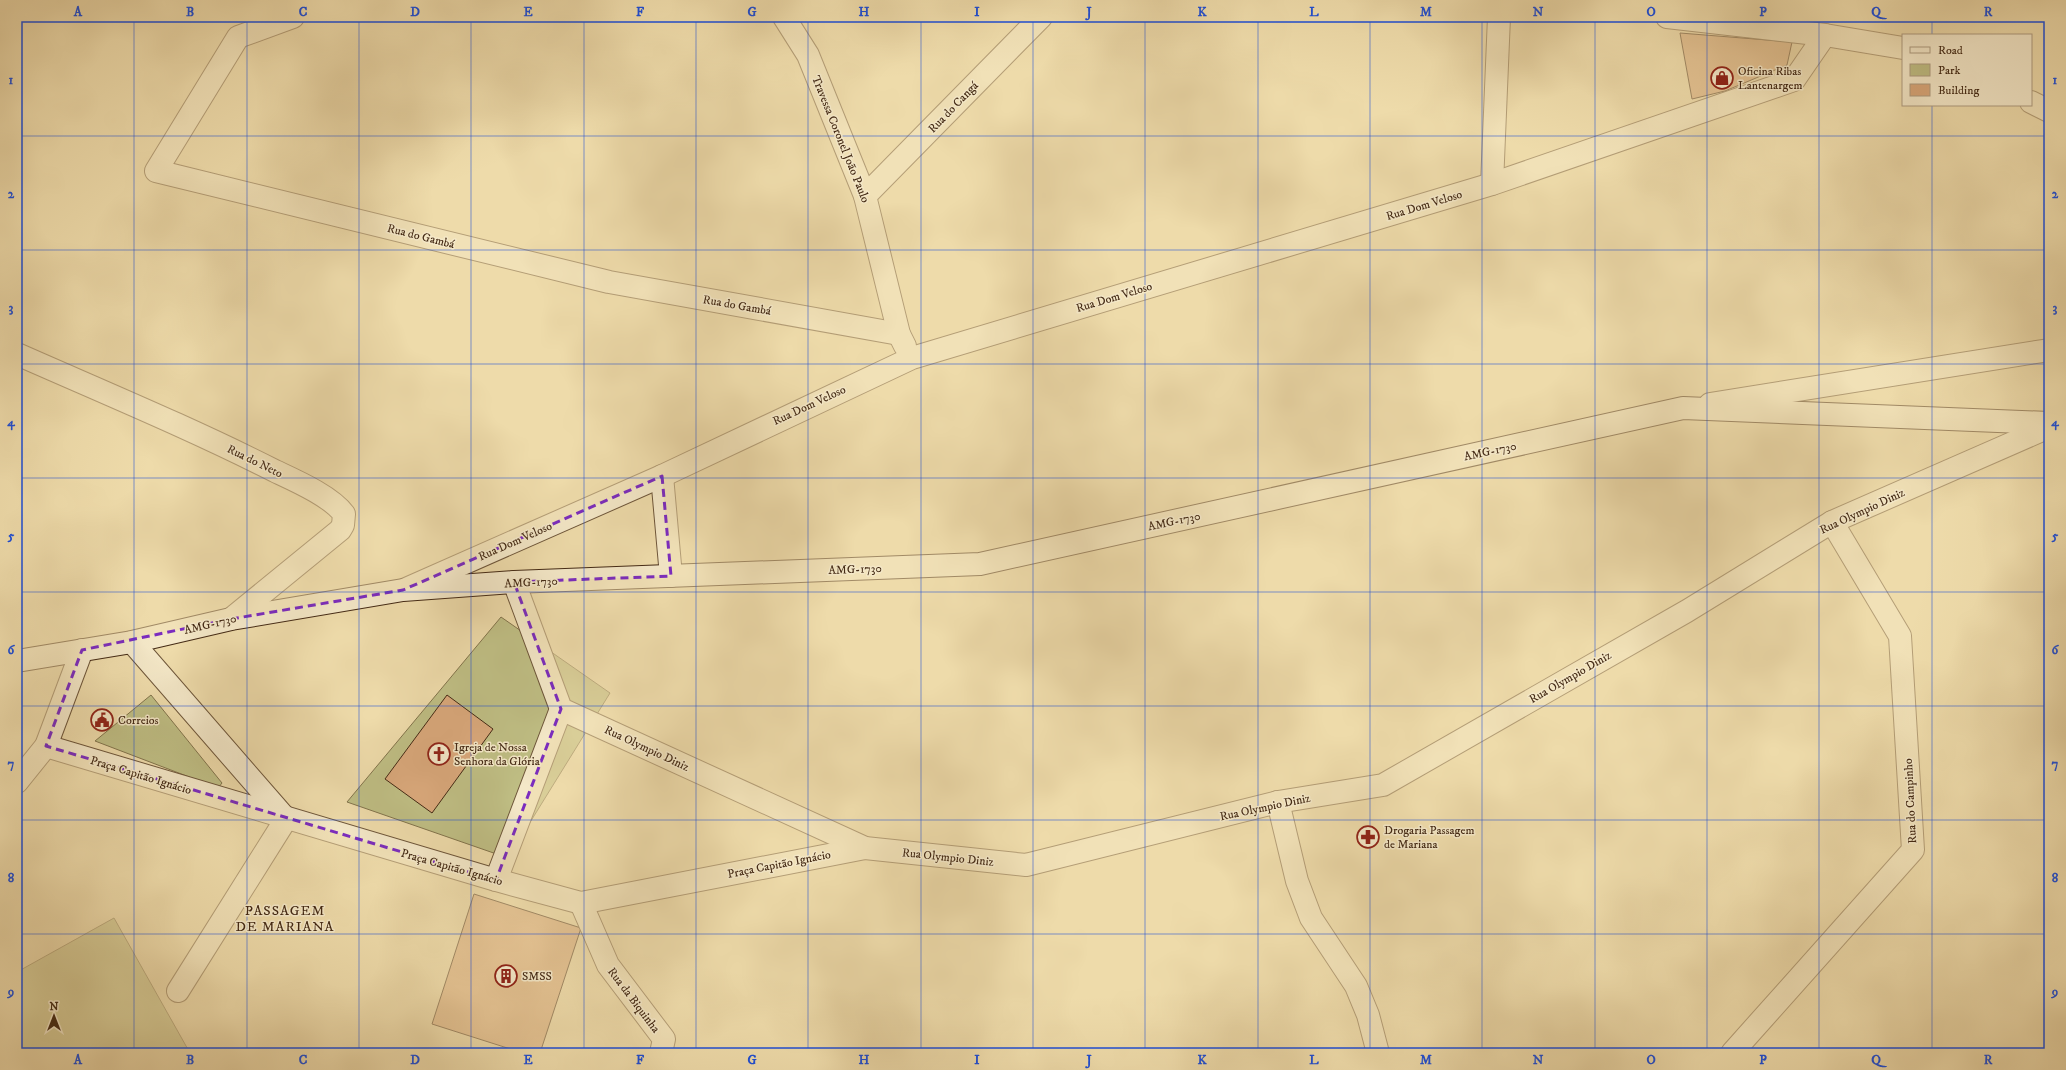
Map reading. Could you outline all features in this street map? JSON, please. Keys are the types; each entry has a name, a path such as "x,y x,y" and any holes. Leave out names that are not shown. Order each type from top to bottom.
{"street":[{"name":"Rua do Gambá","path":"293,17 238,37 156,171 609,282 899,334"},
{"name":"Travessa Coronel João Paulo","path":"784,17 808,56 866,196 899,334 912,358"},
{"name":"Rua do Cangá","path":"866,196 1042,17"},
{"path":"1492,184 1499,17"},
{"path":"1667,17 1826,34 1902,48"},
{"name":"Rua Dom Veloso","path":"403,590 662,476 912,358 1492,184 1794,80 1826,34"},
{"path":"2032,102 2049,111"},
{"path":"1683,408 2049,350"},
{"name":"Rua do Neto","path":"17,354 229,448 288,477 341,509 344,514 343,525 340,530 232,619"},
{"path":"1683,408 2049,423"},
{"name":"AMG-1730","path":"17,661 132,642 232,619 403,590 514,582 980,564 1683,408"},
{"name":"Rua Olympio Diniz","path":"561,709 865,848 1026,865 1278,802 1382,785 1687,611 1832,522 2049,427"},
{"path":"662,476 671,576"},
{"name":"Rua do Campinho","path":"1732,1053 1913,850 1900,636 1832,522"},
{"path":"496,880 561,709 514,582"},
{"path":"132,642 286,819 178,991"},
{"path":"17,782 46,746 82,650"},
{"name":"Praça Capitão Ignácio","path":"46,746 286,819 581,903 865,848"},
{"path":"1278,802 1297,881 1311,918 1356,986 1368,1015 1378,1053"},
{"name":"Rua da Biquinha","path":"581,903 608,965 664,1039 661,1053"}],"highlighted area":[{"path":"662,476 671,576 514,582 561,709 496,880 46,746 82,650 231,619 403,590"}],"green space":[{"path":"501,617 610,693 508,858 347,802"},
{"path":"151,695 222,783 218,788 95,741"},
{"path":"114,918 190,1053 17,1053 17,972"}],"building":[{"name":"Oficina Ribas Lantenargem","path":"1680,33 1792,42 1787,65 1725,91 1692,99"},
{"name":"Igreja de Nossa Senhora da Glória","path":"447,695 493,729 432,813 385,779"},
{"name":"SMSS","path":"474,894 581,928 540,1053 523,1053 432,1024"}],"place":[{"name":"Oficina Ribas Lantenargem","path":"1722,78"},
{"name":"Correios","path":"102,720"},
{"name":"Igreja de Nossa Senhora da Glória","path":"439,754"},
{"name":"Drogaria Passagem de Mariana","path":"1368,837"},
{"name":"SMSS","path":"506,976"}],"district":[{"name":"PASSAGEM DE MARIANA","path":"285,918"}]}
